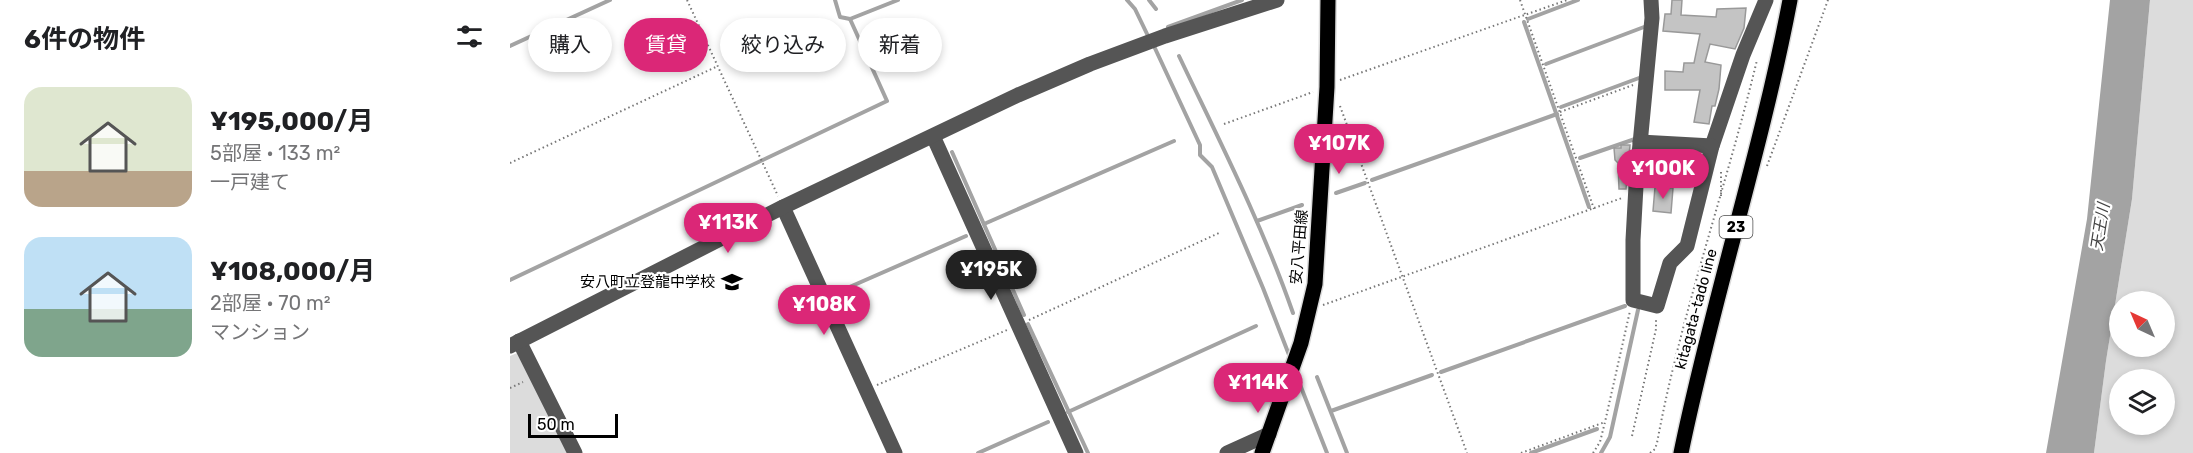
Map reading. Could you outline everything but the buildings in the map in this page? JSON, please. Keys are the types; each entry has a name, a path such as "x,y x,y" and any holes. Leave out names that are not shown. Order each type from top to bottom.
{"main road":[{"name":"安八平田線","path":"1262,453 1301,343 1310,309 1319,239 1330,88 1328,0"},
{"name":"kitagata-tado line","path":"1681,453 1696,378 1768,100 1790,0"}],"street":[{"path":"575,453 514,344 783,207 1018,95 1165,36 1277,0"},
{"path":"1651,0 1652,18 1633,240 1633,300 1657,306 1670,263 1687,246 1712,146 1743,55 1766,0"},
{"path":"933,136 1020,324 1076,453"},
{"path":"1640,142 1712,146"},
{"path":"783,207 894,453"},
{"path":"1227,453 1269,434"}],"path":[{"path":"687,0 783,207"},
{"path":"1520,0 1594,209"},
{"path":"1224,124 1330,88 1567,0"},
{"path":"1766,167 1828,0"},
{"path":"1650,453 1655,449 1657,443 1668,382 1743,119 1758,52"},
{"path":"510,163 718,66"},
{"path":"1560,112 1647,80"},
{"path":"1330,88 1339,103 1467,453"},
{"path":"1310,309 1636,193"},
{"path":"866,390 1020,324 1219,233"},
{"path":"1593,453 1600,442 1633,300"},
{"path":"1632,436 1656,329 1657,306"},
{"path":"1521,453 1605,422"}],"shaded area":[{"path":"2150,0 2193,0 2193,453 2094,453 2109,342 2109,357 2175,357 2175,291 2117,291 2132,199"},
{"path":"517,353 570,453 510,453 510,356"}],"water":[{"name":"天王川","path":"2110,0 2150,0 2132,199 2117,291 2109,291 2109,342 2094,453 2046,453 2087,219"}],"waterway":[{"path":"510,46 610,0"},
{"path":"835,0 840,17 850,19 898,0"},
{"path":"1127,0 1135,9 1149,38"},
{"path":"1149,0 1156,9"},
{"path":"1168,27 1242,0"},
{"path":"1528,19 1578,0"},
{"path":"510,280 887,101 850,19"},
{"path":"1524,22 1589,207"},
{"path":"1546,64 1644,27"},
{"path":"1153,44 1200,145 1200,155 1212,167 1291,360"},
{"path":"1179,56 1254,215 1293,313"},
{"path":"1561,107 1639,78"},
{"path":"1372,180 1557,114"},
{"path":"1580,158 1635,139"},
{"path":"984,224 1174,141"},
{"path":"952,152 1024,315"},
{"path":"1336,193 1365,183"},
{"path":"1257,221 1302,205"},
{"path":"829,296 966,236"},
{"path":"1441,372 1625,306"},
{"path":"1601,453 1610,437 1638,310"},
{"path":"1028,324 1088,453"},
{"path":"1068,412 1256,326"},
{"path":"1295,372 1327,453"},
{"path":"1331,411 1432,375"},
{"path":"1317,377 1347,453"},
{"path":"978,453 1048,422"},
{"path":"1531,453 1597,429"}],"place":[{"name":"安八町立登龍中学校","path":"732,282"}]}
